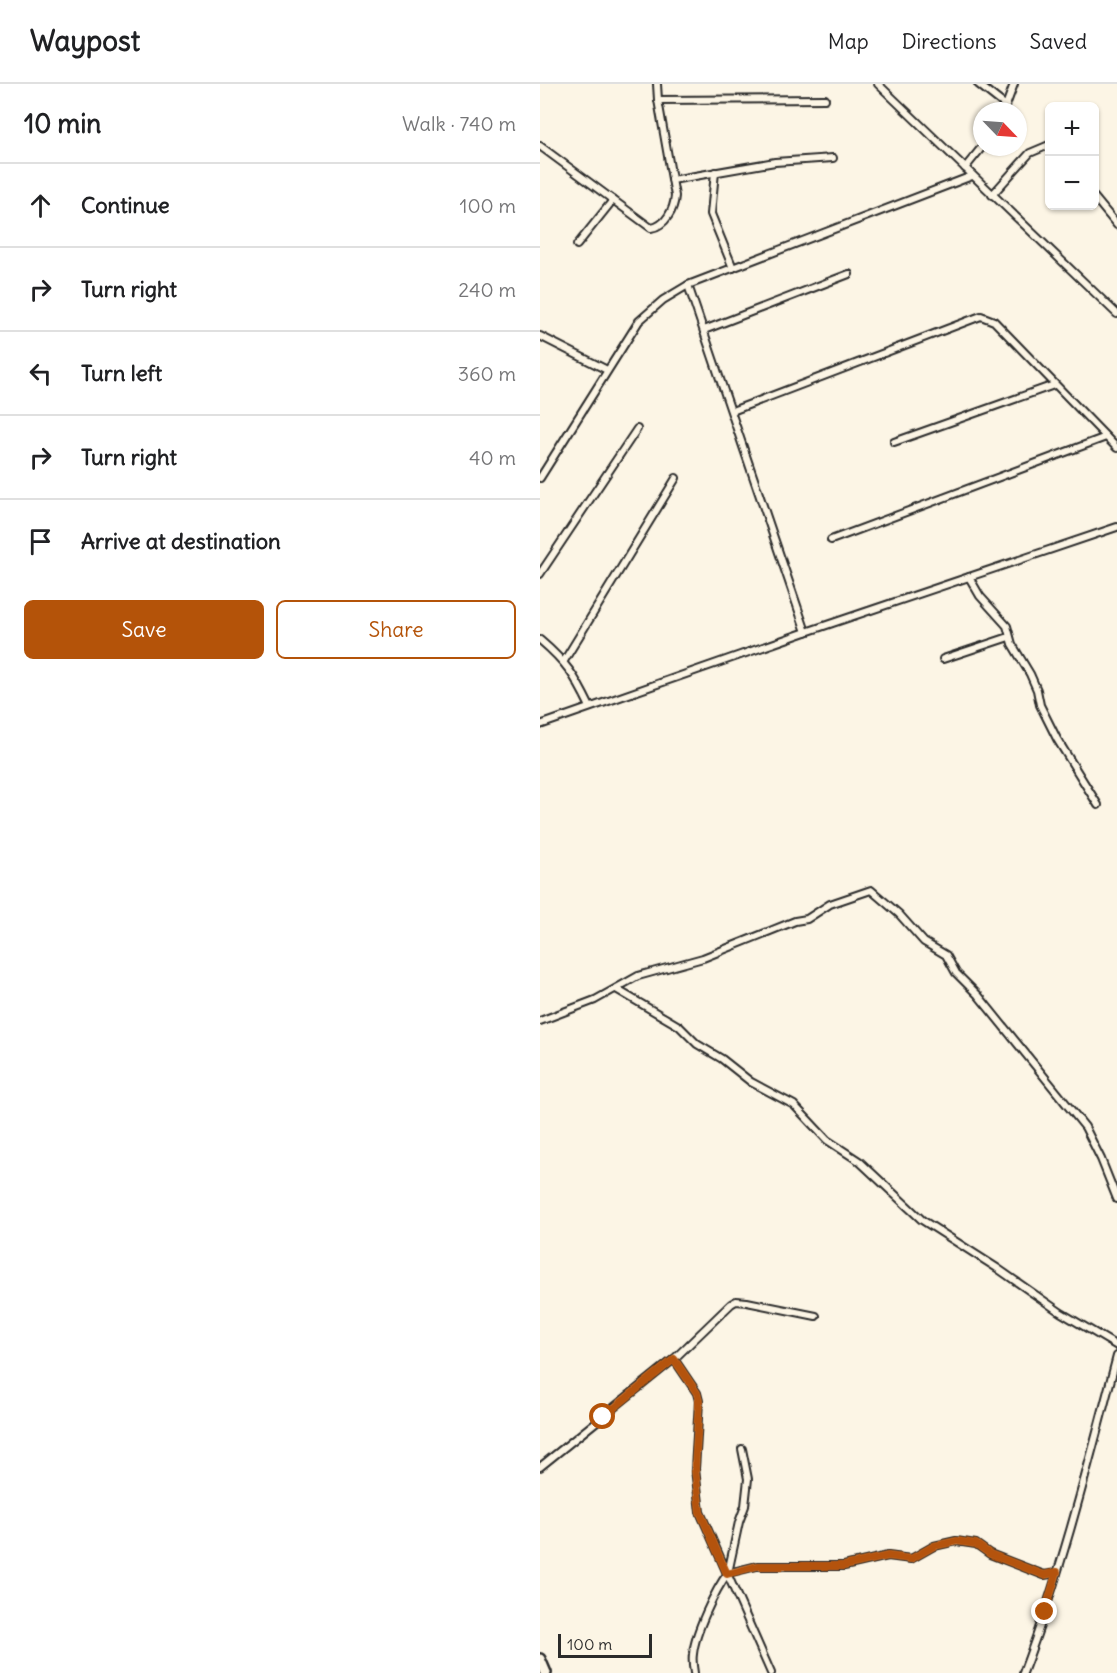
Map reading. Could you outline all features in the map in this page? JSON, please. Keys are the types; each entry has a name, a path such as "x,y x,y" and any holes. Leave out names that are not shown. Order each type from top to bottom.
{"street":[{"path":"540,146 651,228 660,226 672,210 675,196 657,84"},
{"path":"878,84 1117,314"},
{"path":"978,84 998,102"},
{"path":"1007,102 1014,84"},
{"path":"658,100 825,99"},
{"path":"992,195 1030,153 1045,147"},
{"path":"965,168 975,156"},
{"path":"672,180 775,162 833,158"},
{"path":"715,172 711,214 733,268"},
{"path":"540,478 639,321 663,300 688,285 972,176"},
{"path":"577,245 613,200"},
{"path":"1099,202 1117,225"},
{"path":"704,330 849,274"},
{"path":"688,285 806,632"},
{"path":"732,411 981,316 994,321 1117,448"},
{"path":"540,336 608,370"},
{"path":"894,442 1054,385"},
{"path":"540,574 637,429"},
{"path":"831,540 1106,437"},
{"path":"564,661 676,478"},
{"path":"540,725 1117,527"},
{"path":"969,577 980,596 998,613 1007,626 1009,637 1034,682 1040,705 1057,739 1098,805"},
{"path":"943,659 1009,637"},
{"path":"540,640 564,661 590,707"},
{"path":"540,649 548,647"},
{"path":"540,1021 595,1000 638,976 703,958 795,921 807,919 830,904 871,890 899,914 924,942 946,955 956,973 978,995 1085,1127 1117,1199"},
{"path":"616,989 679,1026 697,1044 722,1059 751,1082 794,1105 828,1140 859,1161 922,1220 998,1268 1060,1312 1117,1346"},
{"path":"540,1467 674,1359 736,1301 816,1316"},
{"path":"1023,1673 1043,1620 1076,1511 1117,1356"},
{"path":"674,1359 697,1393 699,1401 695,1469 700,1512 771,1673"},
{"path":"694,1673 693,1654 703,1619 728,1573 739,1522 745,1506 748,1479 742,1449"},
{"path":"728,1573 757,1566 844,1566 888,1556 911,1559 934,1546 957,1541 976,1544 990,1554 1044,1575 1057,1572"},
{"path":"540,1659 546,1673"}],"route":[{"path":"603,1417 674,1359 697,1393 699,1401 695,1469 700,1512 727,1574 757,1566 844,1566 884,1556 911,1559 934,1546 957,1541 970,1542 990,1554 1032,1571 1044,1575 1057,1572 1045,1612"}]}
